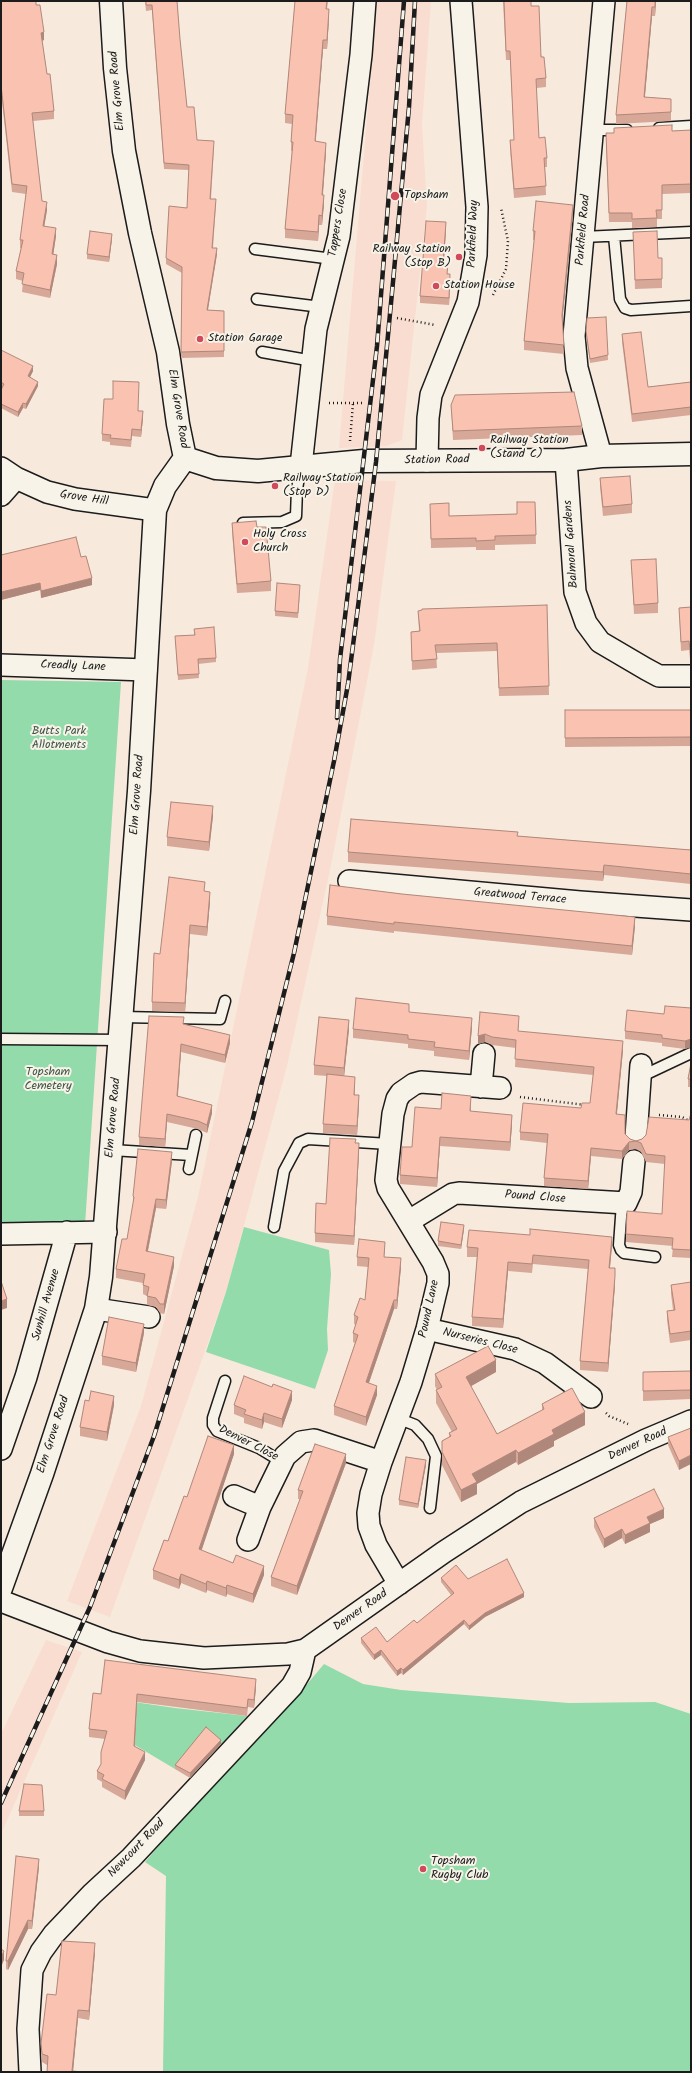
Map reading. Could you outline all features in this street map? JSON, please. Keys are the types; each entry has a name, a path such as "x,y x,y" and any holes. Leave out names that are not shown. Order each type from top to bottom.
{"street":[{"name":"Elm Grove Road","path":"1,1588 42,1474 96,1309 106,1232 121,1040 139,791 155,510 165,486 185,458 178,424 168,352 140,234 124,150 115,68 111,1"},
{"name":"Tappers Close","path":"301,466 316,329 340,228 361,55 365,1"},
{"name":"Parkfield Way","path":"427,461 428,418 431,395 468,302 476,255 477,207 461,1"},
{"name":"Parkfield Road","path":"601,456 577,368 574,336 604,1"},
{"name":"Station Road","path":"185,458 216,468 258,471 348,463 566,460 601,456 691,454"},
{"name":"Balmoral Gardens","path":"566,460 574,592 586,623 600,642 659,676 691,676"},
{"name":"Grove Hill","path":"1,496 8,473 47,492 75,499 155,510"},
{"name":"Creadly Lane","path":"1,665 146,670"},
{"name":"Greatwood Terrace","path":"349,881 580,902 691,910"},
{"path":"484,1054 491,1087"},
{"path":"636,1137 641,1071"},
{"name":"Pound Lane","path":"399,1584 376,1545 369,1526 368,1513 371,1494 381,1462 411,1382 427,1329 438,1283 438,1274 409,1221 388,1188 386,1180 389,1144 397,1099 406,1088 421,1082 491,1087"},
{"path":"622,1203 626,1203 631,1192 634,1161"},
{"name":"Pound Close","path":"409,1221 453,1194 459,1192 622,1203"},
{"name":"Sunhill Avenue","path":"1,1449 26,1377 67,1232"},
{"path":"1,1234 106,1232"},
{"path":"96,1309 149,1317"},
{"name":"Nurseries Close","path":"427,1329 515,1349 545,1363 591,1397"},
{"name":"Denver Road","path":"1,1601 108,1642 140,1651 204,1658 288,1654 305,1650 399,1584 521,1502 646,1440 691,1421"},
{"name":"Denver Close","path":"248,1540 260,1507 285,1456 301,1442 314,1440 381,1462"},
{"path":"234,1496 260,1507"},
{"name":"Newcourt Road","path":"30,2072 28,2029 32,1970 41,1952 54,1934 92,1894 131,1858 292,1686 300,1672 305,1650"}],"lane":[{"path":"593,130 610,131 691,126"},
{"path":"583,237 691,232"},
{"path":"614,236 620,299 624,308 631,310 691,306"},
{"path":"255,249 333,259"},
{"path":"257,299 321,307"},
{"path":"262,352 313,361"},
{"path":"236,523 282,522 296,516 297,489 301,466"},
{"path":"122,1017 220,1019 226,1001"},
{"path":"1,1039 121,1040"},
{"path":"641,1071 691,1053"},
{"path":"189,1170 196,1135"},
{"path":"274,1226 284,1171 299,1143 308,1139 389,1144"},
{"path":"112,1150 191,1155"},
{"path":"622,1203 619,1245 621,1250 624,1253 655,1257"},
{"name":"Denver Close","path":"226,1381 213,1418 213,1425 217,1431 259,1448 282,1462"},
{"path":"397,1418 414,1425 428,1439 436,1456 430,1508"}],"path":[{"path":"397,318 435,324 432,332"},
{"path":"309,402 364,403"},
{"path":"348,463 353,403"},
{"path":"491,1087 521,1098 589,1106"},
{"path":"591,1397 609,1416 634,1426"}],"shaded area":[{"path":"377,1 431,1 422,125 427,206 402,440 386,446 339,448"},
{"path":"335,480 396,481 374,645 330,870 287,1066 226,1292 110,1617 67,1601 141,1406 198,1197 308,668"},
{"path":"46,1640 82,1652 1,1834 1,1734"}],"green space":[{"name":"Butts Park Allotments","path":"1,680 121,682 85,1225 1,1223"},
{"path":"244,1227 329,1250 331,1274 327,1329 328,1350 315,1389 206,1352 226,1292"},
{"name":"Topsham Rugby Club","path":"324,1664 363,1684 401,1690 569,1703 655,1702 691,1714 691,2072 163,2072 166,1876 145,1862 200,1797 303,1689"},
{"path":"127,1701 247,1716 222,1745 206,1732 175,1769 123,1738"}],"building":[{"path":"1,1 36,1 36,5 40,5 44,32 41,33 47,74 50,74 54,111 32,113 42,201 47,202 43,226 56,228 52,254 57,255 50,290 22,284 24,273 16,271 23,240 20,240 27,186 12,184 1,85"},
{"path":"146,1 177,1 187,107 194,107 197,140 214,141 210,199 216,199 212,248 217,248 207,310 224,311 224,351 181,352 182,267 166,258 169,206 187,208 189,165 164,163 152,5 146,5"},
{"path":"295,1 327,1 326,9 329,9 327,40 323,40 315,141 326,143 322,195 324,195 322,216 319,215 318,232 285,229 293,142 291,142 293,115 285,114"},
{"path":"504,1 531,1 531,6 539,6 541,57 544,57 546,78 536,79 539,138 545,137 547,158 544,158 546,186 514,189 510,140 514,140 510,51 506,51"},
{"path":"627,1 655,1 655,7 652,7 644,97 671,99 671,112 616,115"},
{"path":"672,125 672,131 691,130 691,184 662,185 662,210 656,210 657,218 632,219 632,213 609,213 606,133 614,133 614,128"},
{"path":"536,201 573,205 562,315 564,345 524,341 535,231 533,231"},
{"path":"426,221 446,222 443,264 448,264 447,274 450,274 449,298 420,296"},
{"path":"90,231 112,234 109,257 87,254"},
{"path":"657,231 658,258 662,258 662,279 635,280 633,232"},
{"path":"606,317 608,355 590,359 586,331 587,318"},
{"path":"641,332 648,387 691,382 691,407 632,414 622,334"},
{"path":"1,350 33,366 28,376 38,382 26,404 23,403 18,412 1,404 1,390 4,384 1,382"},
{"path":"113,381 139,382 138,411 143,411 141,430 132,429 131,440 110,438 111,435 102,434 104,399 113,399"},
{"path":"574,392 582,426 453,431 451,405 455,395"},
{"path":"630,476 632,504 603,507 600,478"},
{"path":"517,502 535,502 536,535 495,536 495,540 476,541 476,538 431,539 430,504 449,503 449,516 517,514"},
{"path":"256,521 257,527 266,527 271,581 237,584 232,523"},
{"path":"76,537 81,557 86,556 92,578 41,591 40,583 1,592 1,555"},
{"path":"656,559 658,603 634,605 631,560"},
{"path":"277,583 300,585 298,613 275,611"},
{"path":"547,605 549,686 499,688 497,643 435,645 437,659 412,661 411,632 420,631 418,611 422,609"},
{"path":"691,607 690,650 689,641 681,642 679,608"},
{"path":"214,627 216,658 198,659 199,674 178,675 175,636 195,635 194,629"},
{"path":"565,710 691,710 691,737 565,738"},
{"path":"171,802 213,806 209,842 167,837"},
{"path":"351,819 518,832 517,836 691,850 691,874 604,865 603,872 348,852"},
{"path":"169,877 205,882 204,891 210,892 207,927 190,925 185,1003 152,1002 154,953 160,954"},
{"path":"330,885 402,894 635,917 632,946 394,922 394,924 327,916"},
{"path":"356,998 409,1004 409,1012 472,1018 469,1051 434,1047 435,1042 408,1039 408,1035 353,1029"},
{"path":"665,1006 691,1008 691,1039 685,1041 662,1038 662,1035 625,1031 627,1010 664,1014"},
{"path":"480,1012 519,1016 518,1031 623,1041 616,1114 625,1115 625,1134 630,1139 636,1141 629,1142 622,1151 591,1148 588,1181 544,1178 548,1134 520,1132 523,1103 581,1108 582,1103 590,1103 594,1067 515,1059 516,1040 492,1037 485,1034 478,1036"},
{"path":"149,1016 184,1017 183,1024 230,1035 225,1055 181,1044 177,1096 212,1105 207,1125 198,1121 167,1114 165,1139 139,1137"},
{"path":"319,1017 349,1020 344,1068 314,1065"},
{"path":"691,1063 691,1079 688,1079"},
{"path":"327,1074 355,1077 354,1095 359,1095 357,1126 323,1124"},
{"path":"442,1093 471,1096 470,1111 512,1115 510,1142 440,1137 437,1178 400,1175 402,1147 412,1147 415,1107 441,1109"},
{"path":"691,1113 691,1250 672,1249 673,1238 626,1234 627,1211 662,1214 665,1156 646,1154 641,1143 636,1141 642,1139 646,1135 649,1117 689,1120"},
{"path":"330,1138 356,1139 355,1143 359,1143 354,1236 315,1233 316,1203 326,1204"},
{"path":"138,1149 172,1152 166,1200 156,1199 146,1251 174,1257 164,1304 160,1304 156,1298 147,1296 149,1287 143,1285 145,1274 116,1269 122,1239 127,1239 134,1197"},
{"path":"441,1222 464,1225 461,1245 438,1241"},
{"path":"530,1229 612,1237 609,1268 615,1268 615,1276 608,1363 580,1361 589,1260 533,1255 532,1264 508,1262 503,1319 472,1317 478,1248 467,1247 469,1230 530,1235"},
{"path":"359,1239 385,1242 384,1257 401,1258 397,1300 394,1300 366,1382 377,1386 366,1417 334,1406 358,1335 353,1333 358,1317 354,1315 360,1298 365,1300 369,1258 357,1257"},
{"path":"1,1281 7,1299 1,1301"},
{"path":"691,1282 691,1331 670,1334 667,1311 675,1310 671,1285"},
{"path":"109,1317 144,1324 136,1363 102,1356"},
{"path":"488,1346 496,1360 466,1377 497,1434 544,1409 542,1404 572,1388 585,1412 552,1430 554,1434 518,1453 516,1450 472,1474 477,1482 461,1490 442,1452 442,1441 451,1436 449,1433 457,1429 436,1390 442,1387 435,1374"},
{"path":"691,1371 691,1390 643,1391 643,1372"},
{"path":"244,1376 272,1387 273,1384 292,1391 282,1419 264,1413 262,1420 244,1414 246,1410 234,1405"},
{"path":"91,1391 114,1396 107,1432 80,1427 85,1400 89,1401"},
{"path":"691,1428 691,1455 679,1461 668,1437"},
{"path":"208,1436 234,1445 199,1549 233,1563 236,1555 264,1566 253,1594 227,1585 226,1588 207,1581 206,1584 181,1574 179,1580 153,1570 164,1540 168,1541 184,1496 187,1497"},
{"path":"315,1444 346,1454 297,1586 271,1577 303,1491 298,1490"},
{"path":"406,1457 426,1460 418,1504 399,1500"},
{"path":"654,1489 664,1509 647,1517 650,1523 625,1535 622,1529 604,1539 594,1518"},
{"path":"507,1559 524,1593 485,1613 469,1626 464,1620 403,1670 401,1668 397,1671 381,1650 374,1655 361,1638 376,1627 387,1642 414,1620 417,1623 454,1593 441,1578 456,1565 468,1579"},
{"path":"105,1660 256,1679 254,1700 248,1699 247,1708 137,1694 134,1746 145,1752 125,1791 102,1779 104,1775 97,1771 101,1764 101,1752 107,1731 89,1729 93,1693 101,1694"},
{"path":"206,1727 221,1740 190,1773 175,1765"},
{"path":"24,1784 42,1785 44,1811 19,1811"},
{"path":"16,1856 39,1859 32,1921 28,1920 8,1961 6,1961"},
{"path":"62,1941 95,1943 89,2011 78,2010 72,2071 84,2072 47,2072 48,2056 42,2054 41,2043 47,1994 56,1995"},
{"path":"1,1949 4,1951 1,1958"}],"railway":[{"path":"337,718 340,659 377,346 404,1"},
{"path":"1,1803 90,1607 154,1436 252,1122 294,953 334,761 348,684 360,591 376,462 393,282 409,107 415,1"}],"place":[{"name":"Topsham","path":"395,196"},
{"name":"Railway Station (Stop B)","path":"459,257"},
{"name":"Station House","path":"436,286"},
{"name":"Station Garage","path":"200,339"},
{"name":"Railway Station (Stand C)","path":"482,448"},
{"name":"Railway Station (Stop D)","path":"275,486"},
{"name":"Holy Cross Church","path":"245,542"},
{"name":"Topsham Rugby Club","path":"423,1869"}],"park label":[{"name":"Topsham Cemetery","path":"48,1080"}]}
